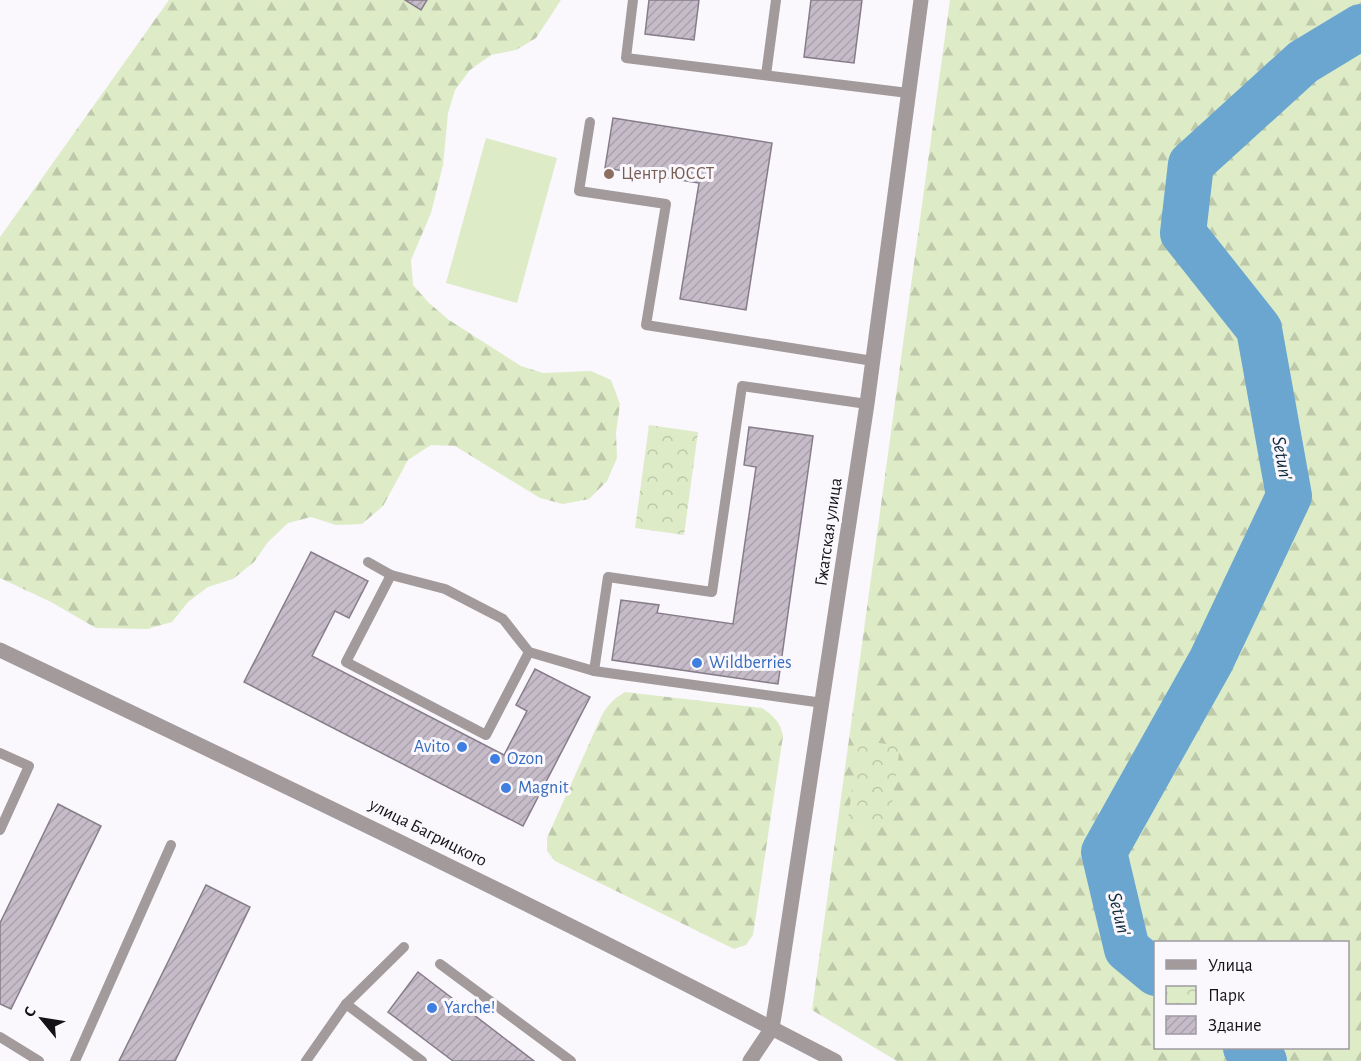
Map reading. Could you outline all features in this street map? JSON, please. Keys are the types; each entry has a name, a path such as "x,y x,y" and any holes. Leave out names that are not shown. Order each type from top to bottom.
{"street":[{"name":"Гжатская улица","path":"750,1061 772,1028 867,404 921,0"},
{"name":"улица Багрицкого","path":"0,650 349,816 638,958 835,1061"}],"lane":[{"path":"633,0 626,58 909,93"},
{"path":"766,75 776,0"},
{"path":"590,122 579,191 666,204 646,325 873,361"},
{"path":"594,671 608,578 712,592 742,386 867,404"},
{"path":"368,562 391,575 445,589 503,619 529,652 594,671 823,703"},
{"path":"391,575 346,662 486,735 529,652"},
{"path":"0,753 29,766 0,830"},
{"path":"75,1061 171,845"},
{"path":"306,1061 346,1004 404,948"},
{"path":"440,963 571,1061"},
{"path":"346,1004 422,1061"},
{"path":"0,1037 39,1061"}],"green space":[{"path":"169,0 561,0 536,38 516,50 491,55 470,70 455,90 448,113 443,165 431,213 411,260 413,285 429,303 449,320 521,366 543,373 591,371 611,380 620,404 616,433 617,458 607,481 589,499 563,504 540,498 455,446 431,445 408,460 383,506 362,524 336,525 311,517 288,523 268,542 254,562 233,579 208,587 188,602 172,622 147,629 96,628 51,602 0,578 0,237"},
{"path":"950,0 1361,0 1361,1061 897,1061 812,1010"},
{"path":"486,138 557,158 517,303 446,283"},
{"path":"649,425 698,432 684,535 635,528"},
{"path":"625,692 762,708 780,727 783,736 753,935 746,945 734,949 555,861 547,851 547,838 601,717 611,703"},
{"path":"859,740 900,746 889,825 848,819"}],"building":[{"path":"405,0 427,0 421,10"},
{"path":"649,0 699,0 694,40 645,34"},
{"path":"811,0 862,0 854,63 804,57"},
{"path":"613,118 772,143 746,310 680,299 699,183 605,168"},
{"path":"749,427 813,436 778,684 612,660 621,600 659,605 657,613 733,624 756,467 744,465"},
{"path":"311,552 368,581 349,618 335,611 312,656 504,755 527,711 516,705 535,669 590,697 523,826 244,682"},
{"path":"58,804 101,826 11,1009 0,1004 0,923"},
{"path":"206,885 250,907 175,1061 119,1061"},
{"path":"418,972 534,1061 453,1061 388,1012"}],"waterway":[{"name":"Setun'","path":"1154,971 1127,949 1104,852 1211,661 1289,496 1259,329 1183,233 1191,164 1303,62 1361,27"},
{"name":"Setun'","path":"1247,1049 1264,1061"}],"place":[{"name":"Центр ЮССТ","path":"609,174"},
{"name":"Wildberries","path":"697,663"},
{"name":"Avito","path":"462,747"},
{"name":"Ozon","path":"495,759"},
{"name":"Magnit","path":"506,788"},
{"name":"Yarche!","path":"432,1008"}]}
